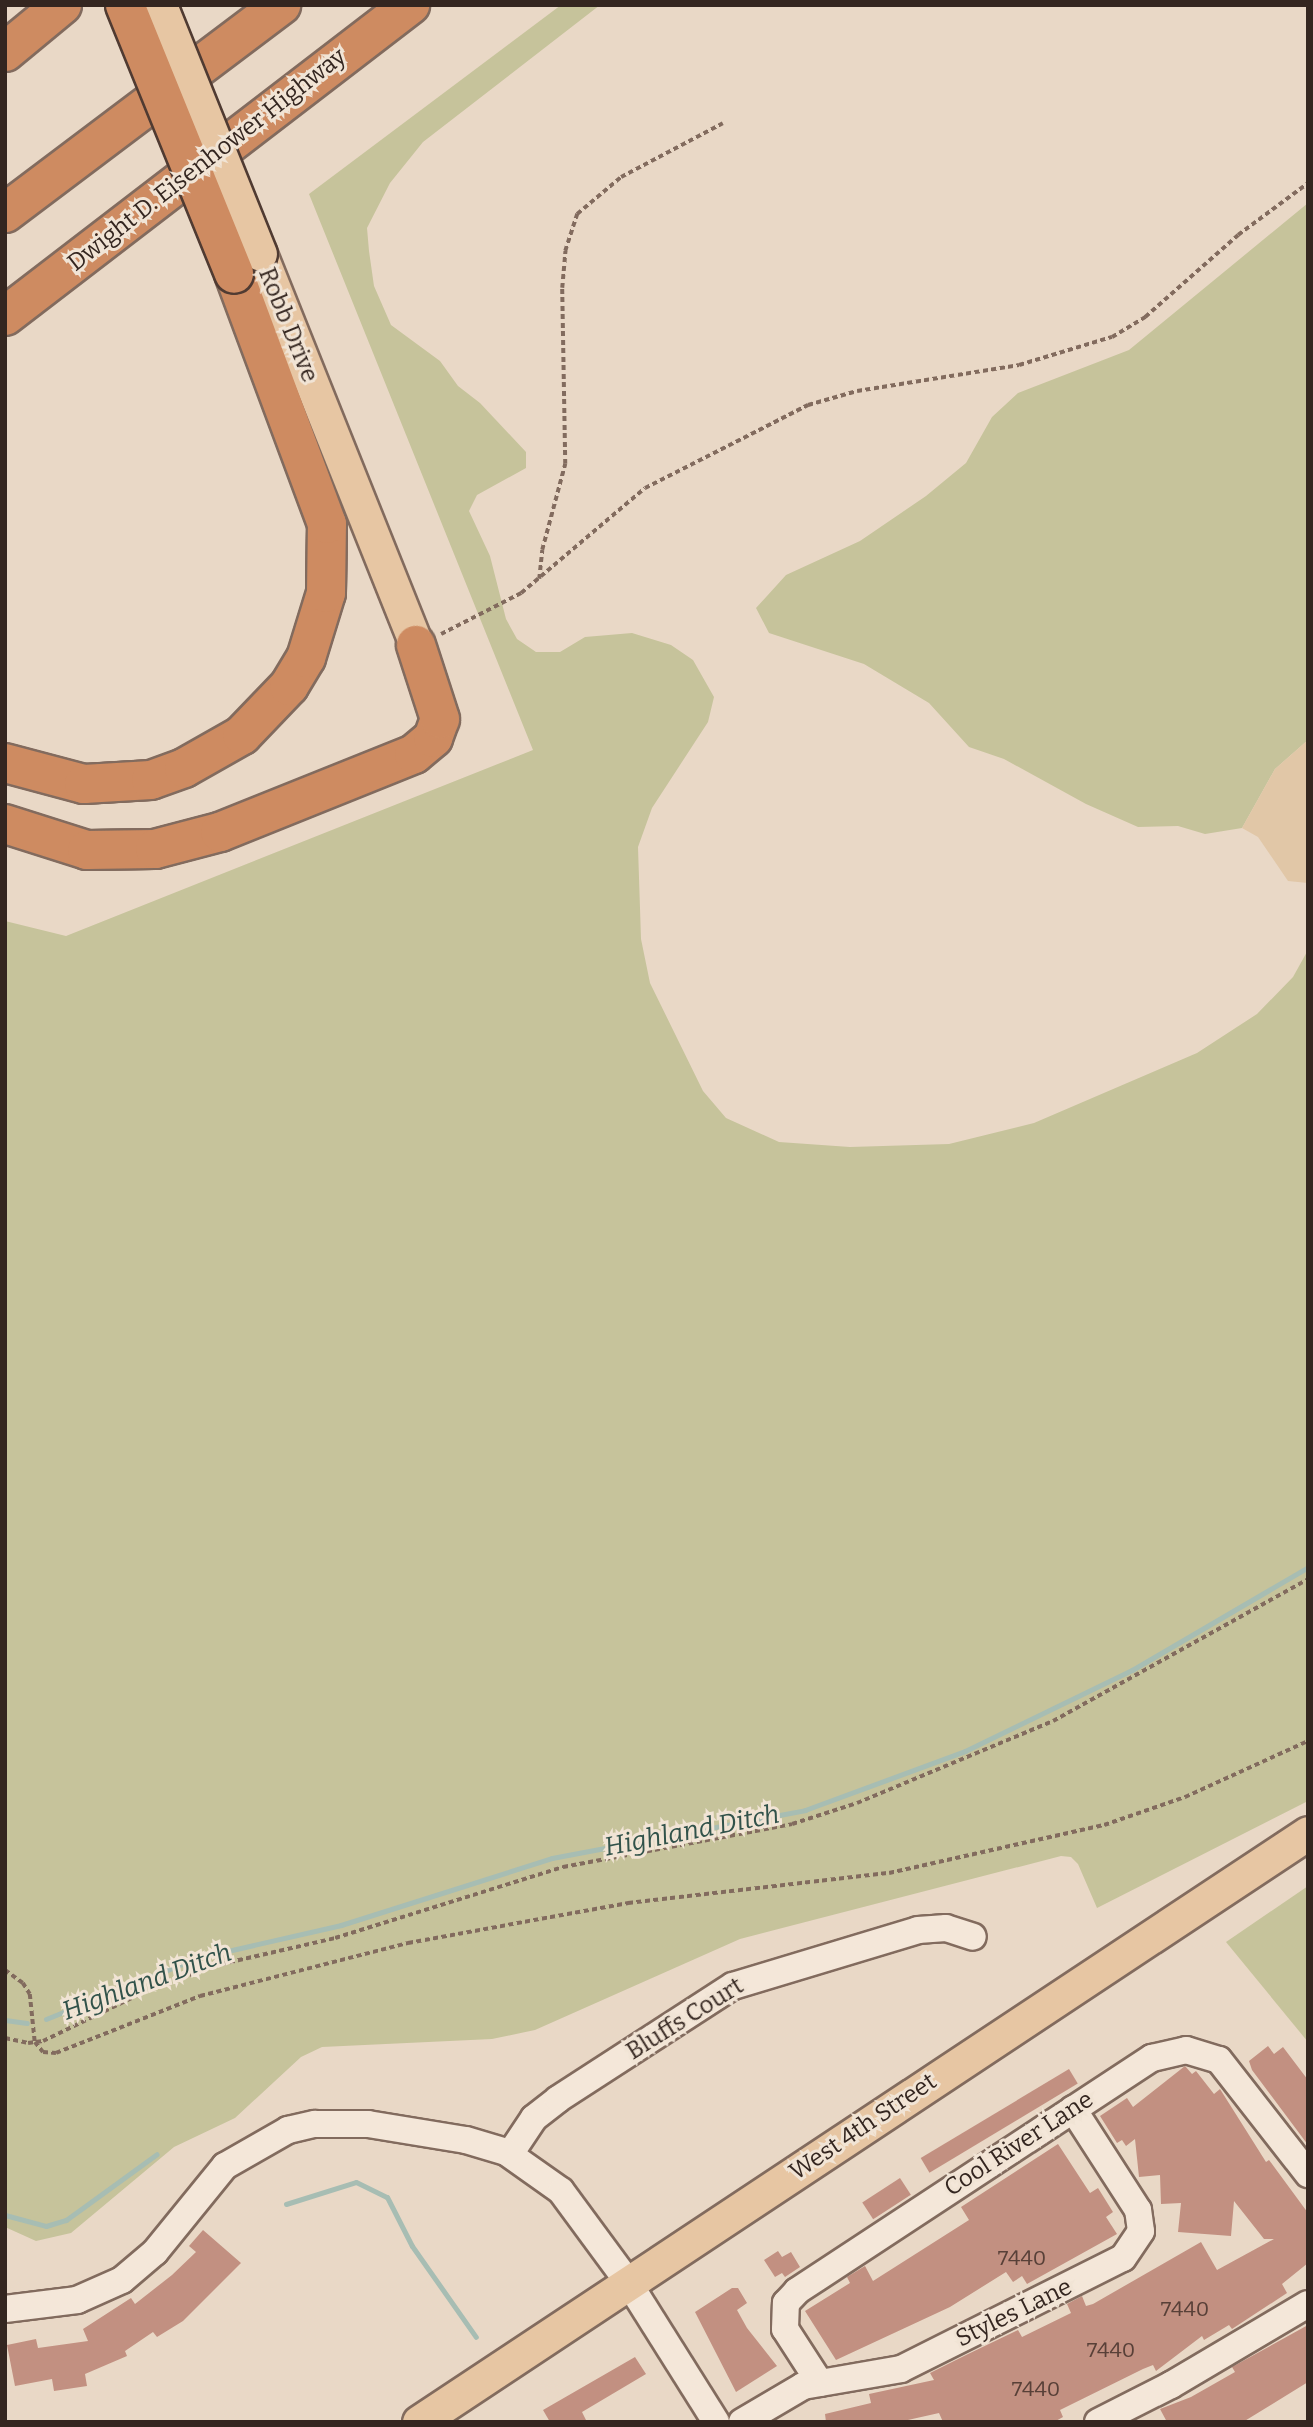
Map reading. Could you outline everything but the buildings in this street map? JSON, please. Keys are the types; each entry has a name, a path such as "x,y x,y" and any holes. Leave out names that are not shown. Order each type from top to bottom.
{"highway":[{"path":"5,763 85,784 140,781 184,768 242,735 289,686 306,658 326,593 327,524 247,264 125,5"},
{"path":"5,213 281,5"},
{"name":"Dwight D. Eisenhower Highway","path":"5,316 410,5"},
{"path":"5,52 53,9"},
{"path":"5,338 261,142 295,93"},
{"path":"5,824 87,850 155,849 220,832 414,754 433,738 440,719 416,645"}],"main road":[{"name":"Robb Drive","path":"160,5 247,264 416,645"},
{"name":"West 4th Street","path":"419,2422 1308,1833"}],"street":[{"name":"Bluffs Court","path":"510,2154 534,2118 558,2099 733,1986 918,1930 946,1928 973,1937"},
{"name":"Cool River Lane","path":"820,2383 785,2329 786,2303 797,2291 1152,2058 1186,2050 1204,2053 1232,2073 1308,2174"},
{"name":"Styles Lane","path":"742,2422 793,2390 901,2369 1110,2265 1131,2250 1141,2231 1138,2210 1073,2109"},
{"path":"5,2309 77,2300 122,2280 155,2252 225,2165 288,2130 315,2124 368,2124 466,2140 510,2154 561,2191 628,2282 716,2422"},
{"path":"1098,2422 1171,2385 1308,2304"}],"path":[{"path":"539,579 541,550 565,464 562,288 565,251 577,214 621,177 723,123"},
{"path":"416,645 480,617 539,579 605,518 645,488 808,405 857,391 1019,365 1112,337 1145,317 1238,235 1308,183"},
{"path":"5,2038 35,2042 213,1966 335,1938 562,1867 792,1824 857,1803 1053,1721 1308,1579"},
{"path":"5,1970 23,1983 30,1994 35,2042 44,2052 56,2053 200,1996 476,1929 628,1903 889,1873 1001,1851 1137,1815 1308,1741"}],"shaded area":[{"path":"561,5 600,5 423,142 390,183 367,228 369,251 374,286 391,325 440,361 458,386 480,403 526,452 526,468 477,495 469,511 490,556 506,619 517,639 536,652 560,652 585,637 632,633 671,645 693,660 714,697 708,722 652,808 638,847 641,939 650,983 703,1091 726,1118 779,1142 850,1147 949,1144 1034,1123 1197,1053 1257,1014 1293,977 1308,950 1308,1801 1097,1908 1078,1864 1071,1857 1061,1856 740,1939 535,2030 492,2039 322,2047 301,2057 235,2118 174,2147 71,2233 36,2241 5,2227 5,921 66,936 533,750 309,194"},
{"path":"1308,203 1308,740 1275,769 1242,828 1205,834 1178,826 1138,827 1086,804 1004,759 969,747 929,703 864,664 769,633 756,608 786,575 860,541 926,496 966,463 992,417 1018,393 1129,350"},
{"path":"1308,1886 1308,2042 1226,1942"}],"sand":[{"path":"1308,740 1308,883 1288,881 1258,837 1242,828 1275,769"}],"waterway":[{"name":"Highland Ditch","path":"46,2019 197,1958 341,1925 552,1858 805,1810 965,1751 1132,1670 1308,1567"},
{"name":"Highland Ditch","path":"5,2020 27,2023"},
{"path":"5,2215 46,2226 66,2220 157,2154"},
{"path":"286,2204 356,2182 387,2197 412,2246 476,2337"}]}
